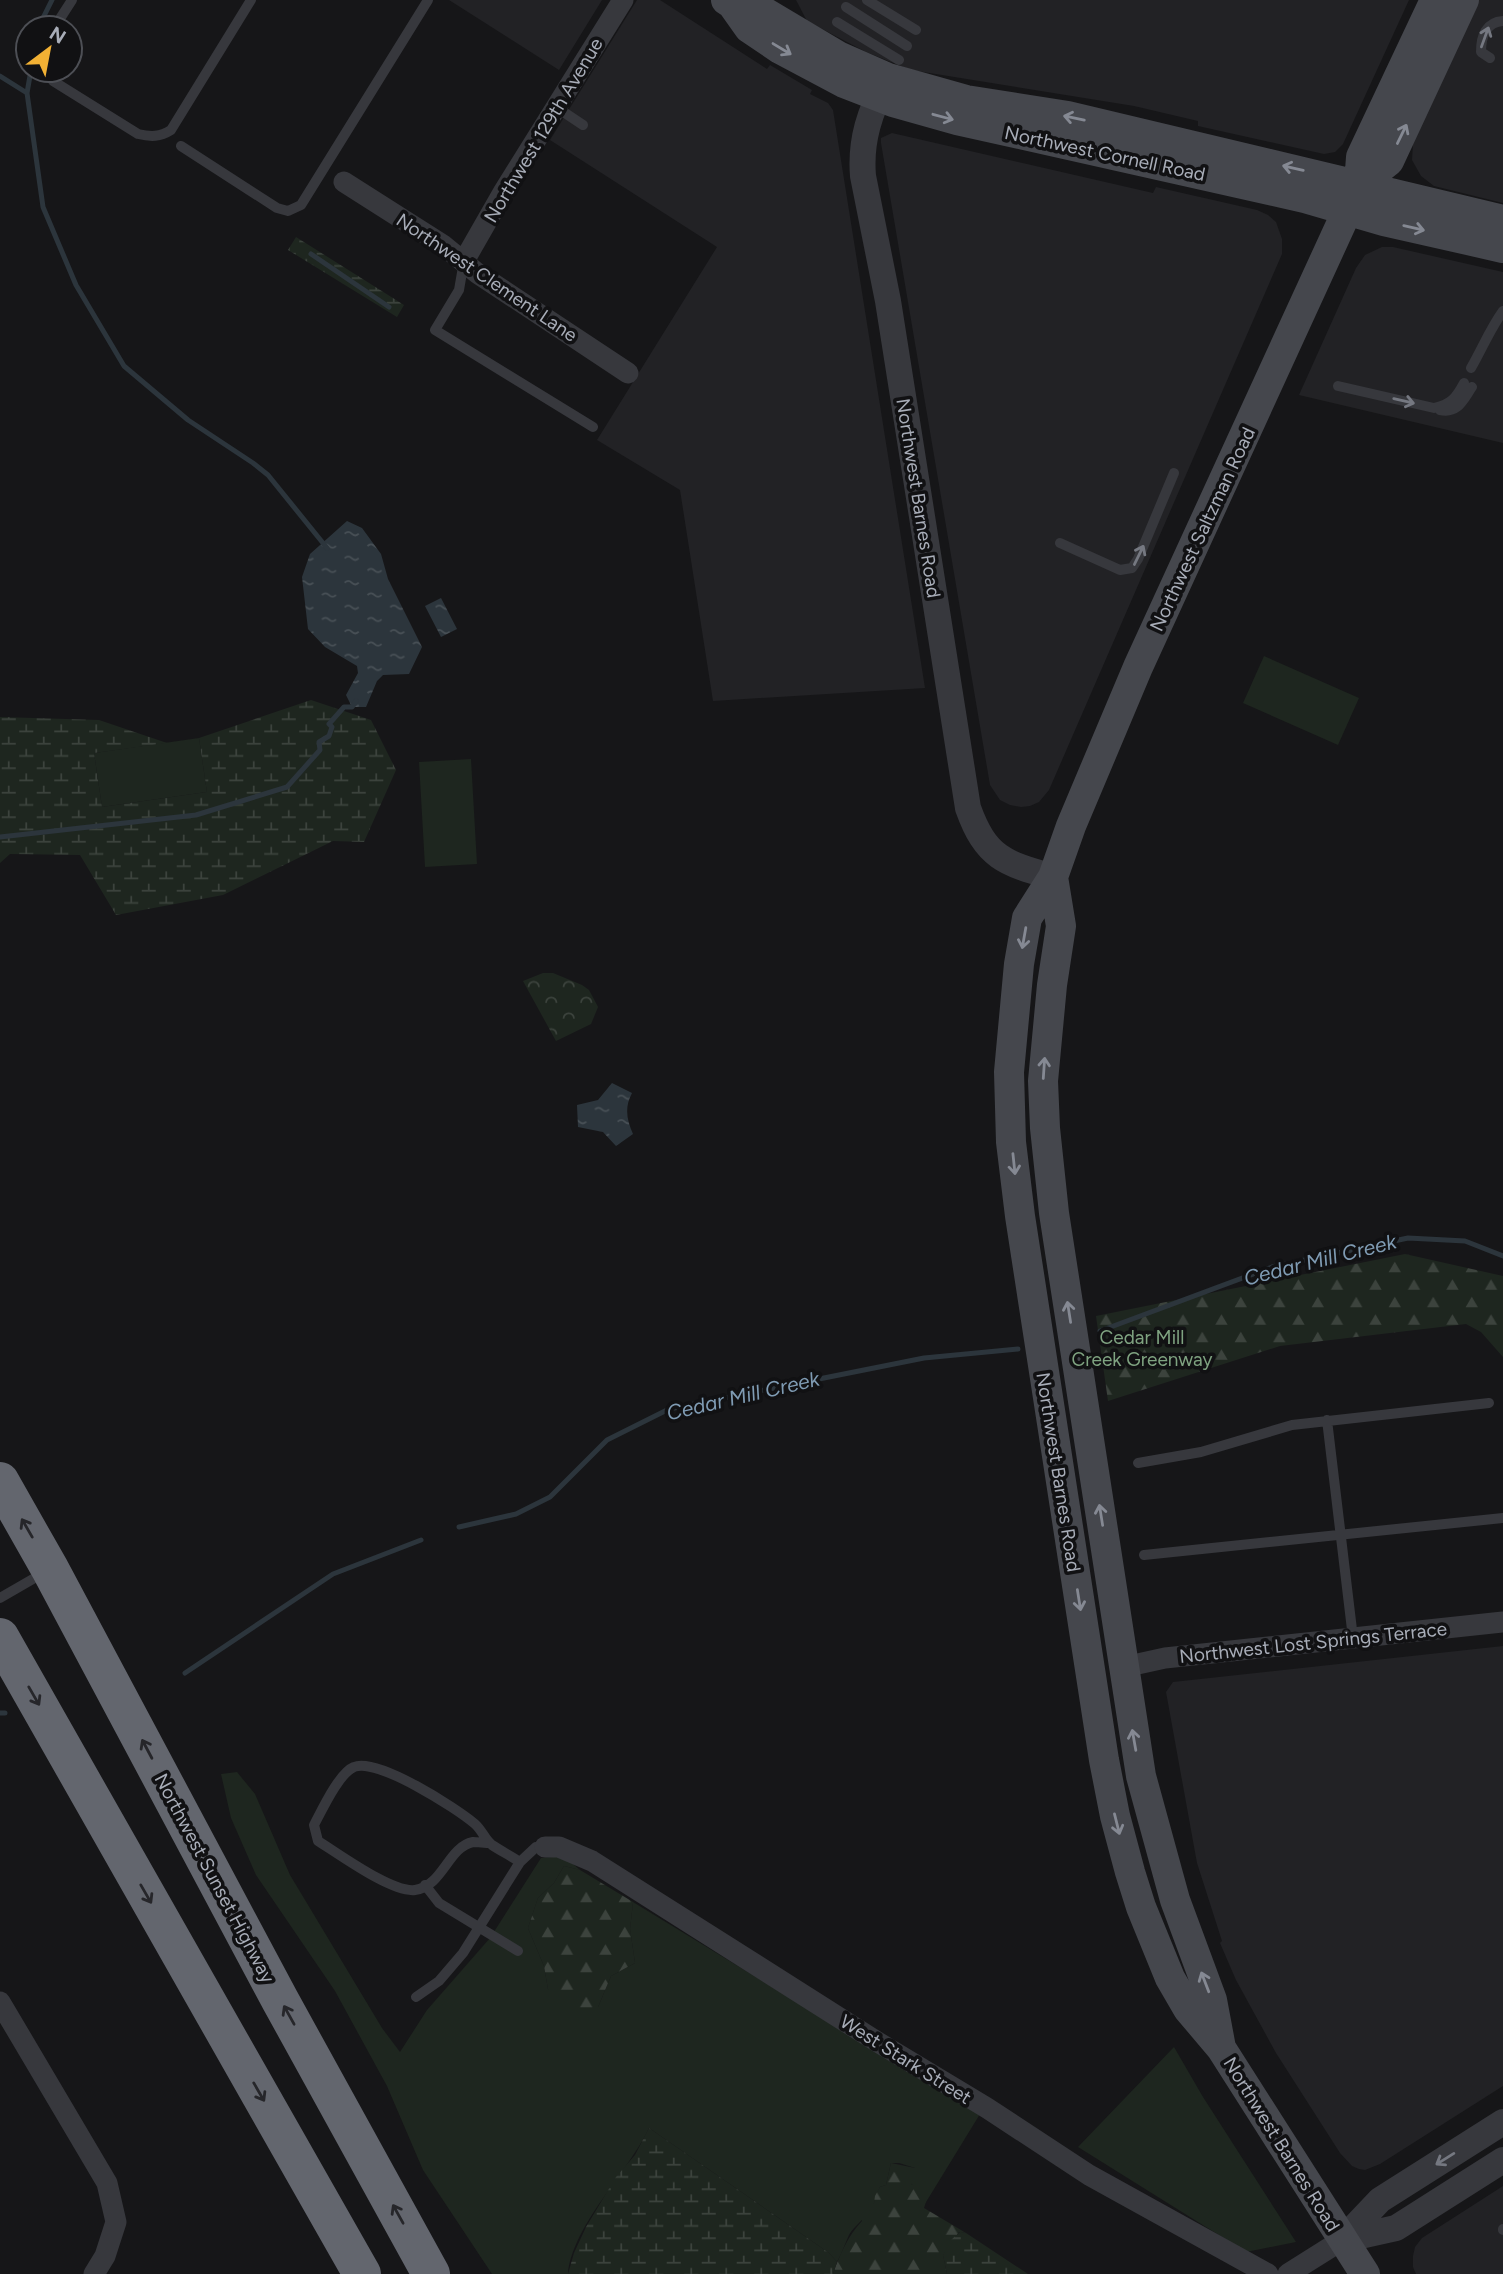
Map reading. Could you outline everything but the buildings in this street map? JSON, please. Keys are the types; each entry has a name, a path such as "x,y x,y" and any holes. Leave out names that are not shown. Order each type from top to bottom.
{"highway":[{"name":"Northwest Sunset Highway","path":"0,1481 431,2274"},
{"path":"0,1637 362,2274"}],"main road":[{"name":"Northwest Saltzman Road","path":"1053,877 1071,826 1138,667 1354,198 1361,156 1435,0"},
{"name":"Northwest Saltzman Road","path":"1354,198 1389,161 1464,0"},
{"name":"Northwest Cornell Road","path":"729,2 749,28 824,73 888,78"},
{"name":"Northwest Cornell Road","path":"729,2 775,13 838,56 888,78 957,121 1107,139 1293,195 1354,198 1503,220"},
{"name":"Northwest Cornell Road","path":"1354,198 1384,221 1503,248"},
{"name":"Northwest Barnes Road","path":"1053,877 1062,926 1046,1035 1043,1081 1045,1128 1056,1225 1133,1734 1154,1830 1175,1900 1212,2000 1221,2048"},
{"name":"Northwest Barnes Road","path":"1053,877 1027,919 1014,1007 1009,1072 1011,1142 1020,1216 1104,1760 1115,1816 1141,1907 1170,1979 1188,2009 1221,2048 1365,2274"}],"street":[{"name":"Northwest 129th Avenue","path":"464,261 623,0"},
{"name":"Northwest Barnes Road","path":"888,78 865,133 863,176 888,301 968,808 982,841 991,850 1018,867 1053,877"},
{"name":"Northwest Clement Lane","path":"344,182 443,245 477,273 628,373"},
{"name":"Northwest Lost Springs Terrace","path":"1124,1667 1165,1658 1503,1622"},
{"name":"West Stark Street","path":"545,1846 559,1847 592,1861 987,2108 1089,2175 1268,2274"},
{"path":"1,2006 107,2183 116,2222 105,2256 94,2274"},
{"path":"1288,2274 1342,2240 1380,2200 1503,2122"},
{"path":"1342,2240 1396,2228 1503,2160"}],"lane":[{"path":"58,84 138,134 149,137 162,135 172,130 251,0"},
{"path":"181,146 277,208 288,211 301,205 428,0"},
{"path":"867,0 916,30"},
{"path":"850,3 907,46"},
{"path":"1490,58 1481,52 1484,32 1494,23 1503,21"},
{"path":"837,22 888,78"},
{"path":"556,107 583,125"},
{"path":"464,261 459,290 435,330 593,427"},
{"path":"1474,370 1492,325 1503,311"},
{"path":"1338,387 1434,408 1453,401 1468,385"},
{"path":"1060,543 1120,570 1132,568 1174,473"},
{"path":"1138,1463 1200,1452 1292,1425 1489,1403"},
{"path":"1327,1420 1353,1638"},
{"path":"1144,1555 1503,1518"},
{"path":"0,1598 50,1569"},
{"path":"490,1843 473,1842 464,1846 434,1880 415,1890 393,1886 318,1842 314,1825 342,1777 354,1767 368,1766 397,1775 437,1798 475,1825 490,1843 520,1862"},
{"path":"416,1997 439,1981 463,1953 520,1862 536,1847 545,1846"},
{"path":"425,1885 439,1903 518,1951"}],"shaded area":[{"path":"449,0 602,0 559,70"},
{"path":"637,0 660,0 767,69 770,65 812,90 810,94 828,103 833,110 925,688 713,701 680,490 597,440 717,247 550,140"},
{"path":"796,0 1409,0 1343,144 1335,152 1324,154 1198,126 1198,121 1134,106 911,70 866,52 807,21"},
{"path":"1476,0 1503,0 1503,203 1434,186 1421,176 1412,160 1413,144"},
{"path":"892,133 1153,193 1156,187 1257,210 1276,222 1282,239 1282,254 1049,790 1039,802 1030,806 1010,805 1000,800 990,785 881,143 881,138"},
{"path":"1382,247 1393,247 1503,272 1503,443 1299,395 1356,268 1365,255"},
{"path":"1503,1646 1503,2086 1380,2164 1365,2170 1359,2169 1352,2166 1340,2153 1276,2053 1236,1980 1220,1943 1222,1941 1197,1863 1166,1692 1173,1682"},
{"path":"1503,2186 1503,2274 1416,2274 1413,2256 1415,2247 1422,2238"}],"green space":[{"path":"296,237 404,305 397,317 288,250"},
{"path":"1264,656 1359,698 1338,745 1243,703"},
{"path":"311,700 371,720 396,770 364,842 333,841 223,895 116,915 80,855 10,854 0,863 0,717 99,720 167,743 94,753 102,807 207,792 199,738"},
{"path":"199,738 207,792 102,807 94,753"},
{"path":"471,759 477,864 425,867 419,762"},
{"path":"543,973 553,973 589,990 598,1007 591,1024 556,1041 523,981"},
{"name":"Cedar Mill Creek Greenway","path":"1405,1254 1503,1276 1503,1357 1481,1332 1466,1324 1280,1346 1108,1401 1096,1316"},
{"path":"237,1772 255,1794 290,1875 382,2028 400,2052 427,2010 490,1938 541,1858 564,1856 580,1870 564,1866 554,1883 538,1898 528,1928 544,1966 548,1989 598,2007 611,1976 635,1963 630,1929 633,1902 980,2114 923,2207 917,2189 910,2183 915,2168 891,2163 886,2185 880,2187 872,2208 849,2235 837,2262 829,2253 649,2128 590,2218 572,2256 568,2274 492,2274 423,2170 387,2086 335,1991 256,1875 231,1818 221,1774"},
{"path":"564,1866 580,1870 633,1902 630,1929 635,1963 611,1976 598,2007 578,2012 548,1989 544,1966 528,1928 538,1898 554,1883"},
{"path":"1174,2047 1296,2242 1246,2252 1078,2147"},
{"path":"649,2128 829,2253 837,2262 833,2274 568,2274 586,2227 616,2177 635,2155"},
{"path":"891,2163 915,2168 916,2177 911,2184 924,2191 927,2198 924,2208 966,2233 959,2232 943,2255 947,2274 833,2274 845,2246 862,2221 862,2210 874,2203 880,2187 886,2185"},
{"path":"960,2232 966,2233 1028,2274 947,2274 943,2255 951,2240"}],"water":[{"path":"347,521 362,528 381,554 388,579 422,647 409,674 383,675 377,681 366,707 352,707 346,695 358,673 357,666 325,647 308,629 302,577 310,554"},
{"path":"441,598 457,629 441,637 425,606"},
{"path":"612,1083 632,1093 627,1114 633,1134 616,1146 603,1132 578,1127 577,1105 598,1100"}],"waterway":[{"path":"45,14 52,0"},
{"path":"0,76 27,93"},
{"path":"29,84 27,93 43,207 76,285 124,366 188,420 268,475 327,548"},
{"path":"311,254 389,307"},
{"path":"0,837 196,815 287,787 320,750 319,742 329,736 332,727 329,724 344,707 352,707 356,701"},
{"name":"Cedar Mill Creek","path":"1100,1331 1272,1267 1408,1238 1465,1241 1503,1256"},
{"name":"Cedar Mill Creek","path":"459,1527 516,1514 550,1497 607,1440 669,1409 924,1358 1018,1349"},
{"name":"Cedar Mill Creek","path":"185,1673 333,1574 421,1540"},
{"name":"Cedar Mill Creek","path":"0,1713 5,1713"}]}
